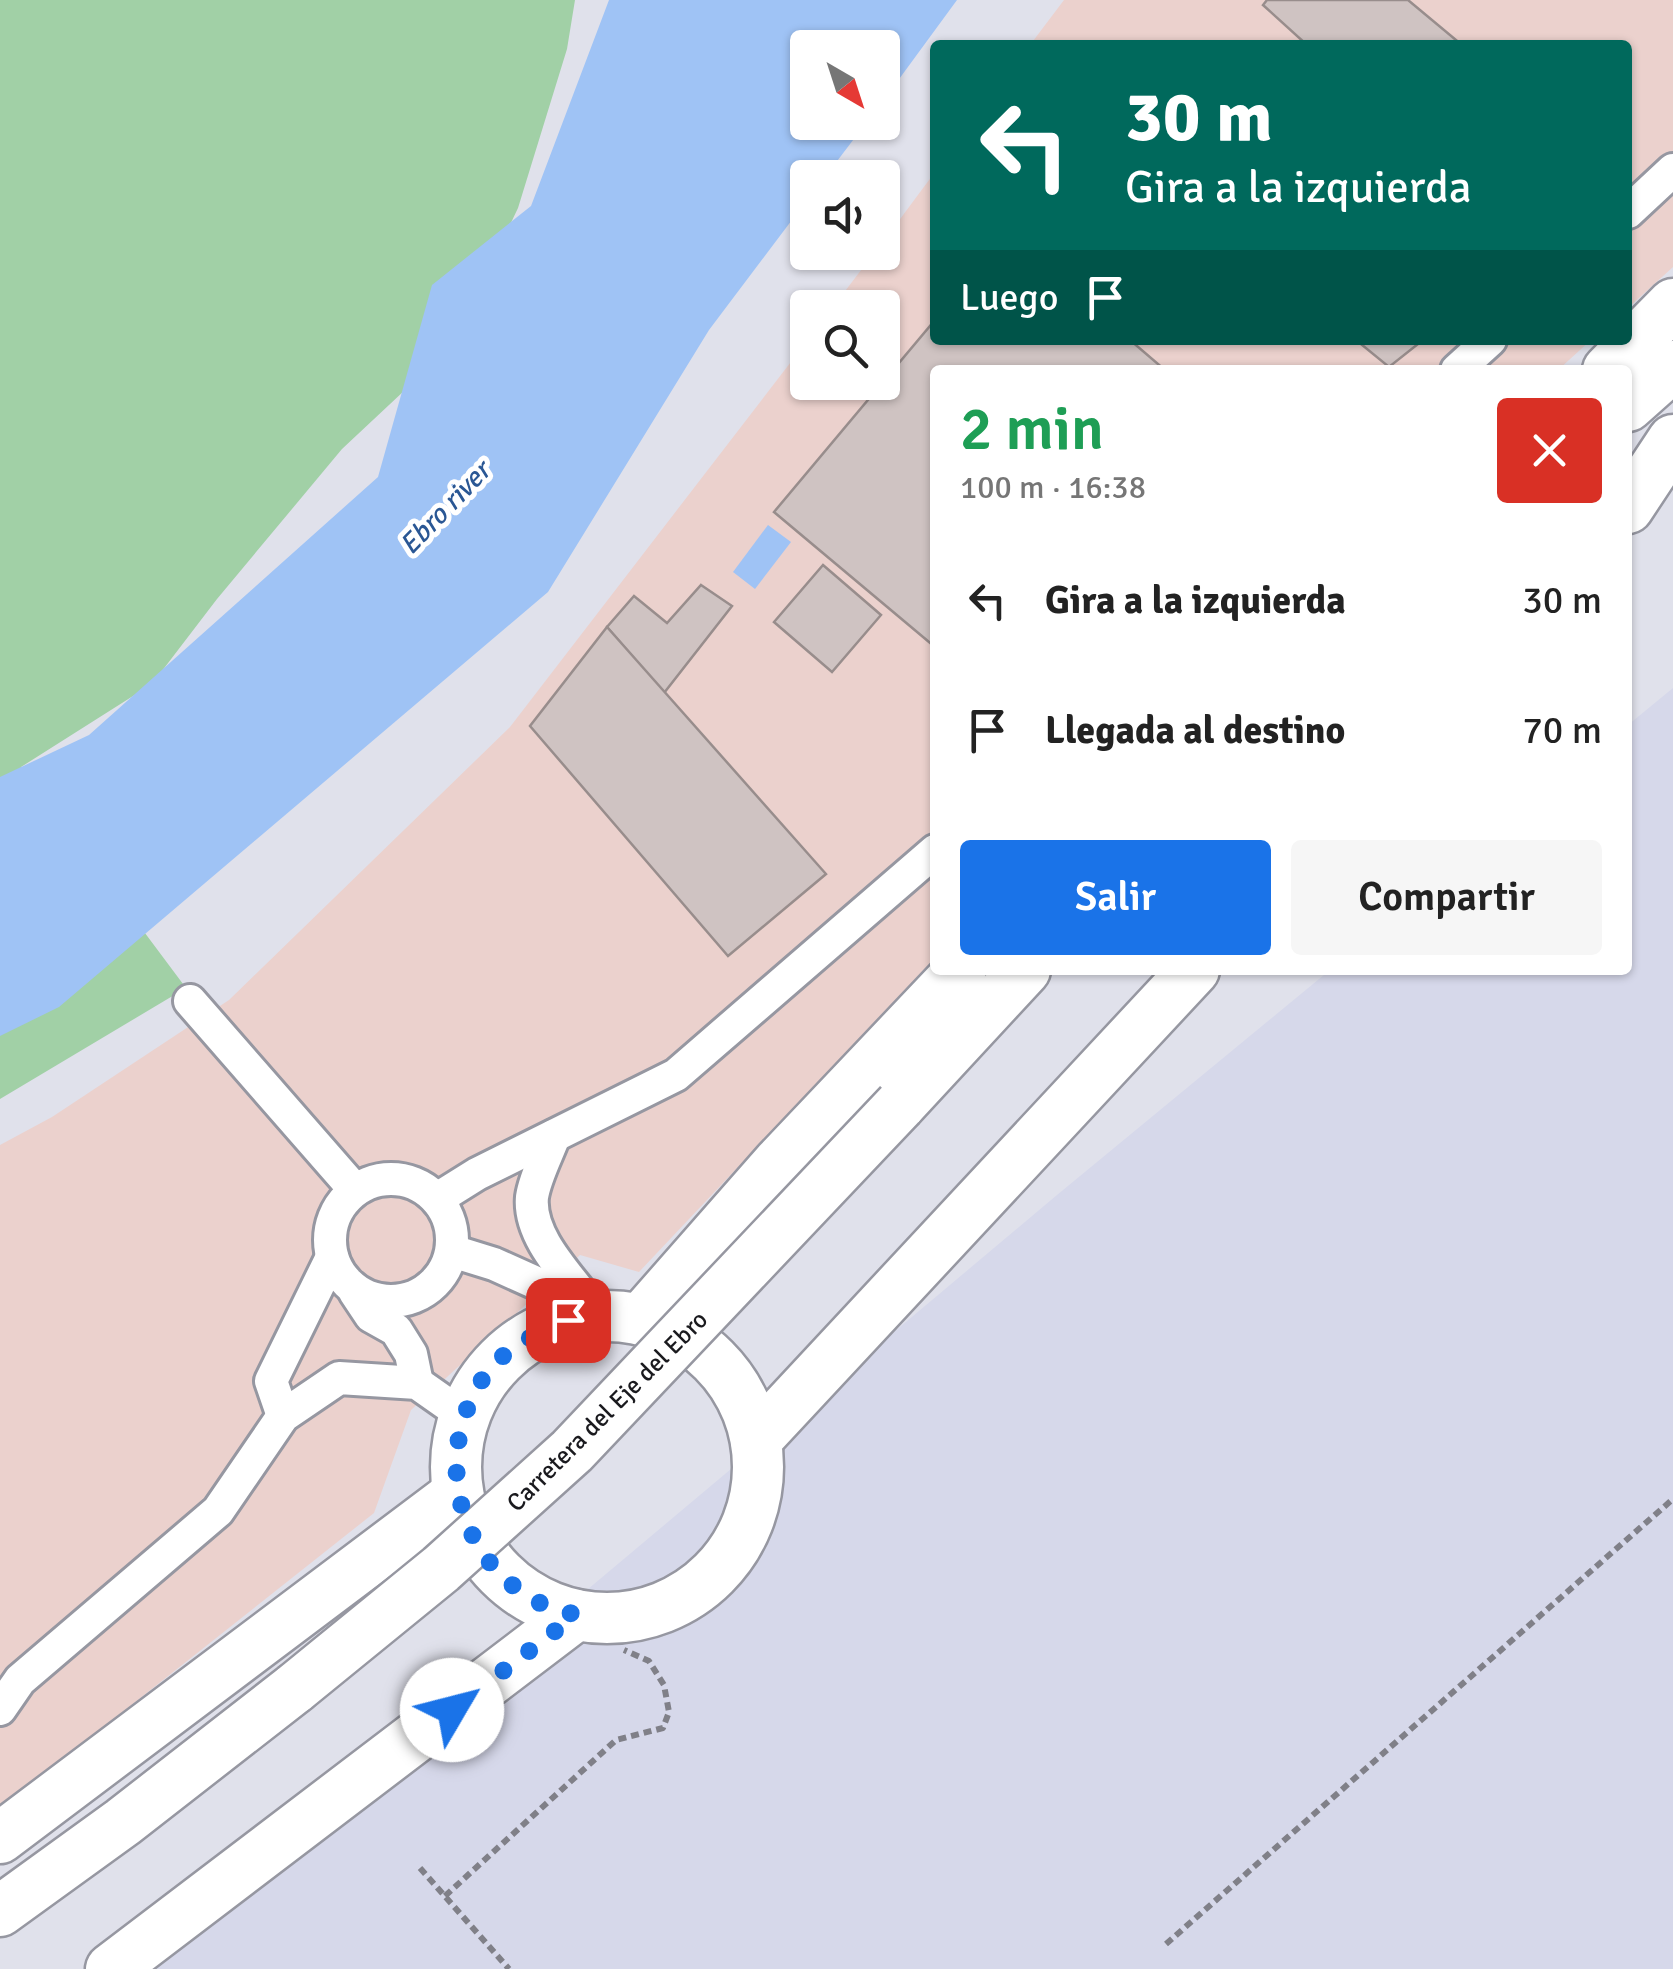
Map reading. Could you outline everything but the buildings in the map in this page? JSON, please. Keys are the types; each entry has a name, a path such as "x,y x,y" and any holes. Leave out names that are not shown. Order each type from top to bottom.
{"main road":[{"path":"1632,326 1673,294"},
{"path":"1613,365 1673,304"},
{"path":"1586,365 1608,345"},
{"path":"1632,402 1673,366"},
{"path":"1632,502 1673,440"},
{"path":"617,1314 778,1164 956,975"},
{"name":"Carretera del Eje del Ebro","path":"0,1911 123,1822 295,1688 441,1569 572,1451 1020,975"},
{"path":"756,1440 1189,975"},
{"path":"617,1314 682,1335 718,1362 742,1399 756,1440 756,1494 743,1532 724,1563 698,1587 667,1606 611,1618 576,1615 534,1600 498,1573 472,1537 457,1494 455,1455 464,1416 487,1373 524,1340 568,1320 617,1314"},
{"path":"0,1838 457,1494"},
{"path":"111,1969 576,1615"}],"street":[{"path":"1632,208 1673,170"},
{"path":"1462,365 1484,345"},
{"path":"437,1199 477,1174 676,1075 930,855"},
{"path":"190,1001 355,1190"},
{"path":"554,1136 532,1194 533,1213 544,1240 617,1314"},
{"path":"352,1288 370,1298 392,1302 412,1297 437,1278 452,1250 452,1232 437,1199 423,1187 389,1178 355,1190 332,1220 329,1238 339,1274 371,1316 396,1330 412,1354 417,1384"},
{"path":"452,1250 617,1314"},
{"path":"282,1416 271,1381 332,1257"},
{"path":"0,1709 20,1680 218,1510 282,1416 340,1378 417,1384 464,1416"}],"path":[{"path":"1166,1944 1673,1499"},
{"path":"445,1896 616,1740 663,1728 670,1712 664,1686 649,1661 624,1650"},
{"path":"420,1868 509,1969"}],"shaded area":[{"path":"1064,0 1673,0 1673,267 1632,304 1632,40 1034,40"},
{"path":"930,179 930,345 1586,345 1564,365 930,365 930,963 639,1272 580,1255 411,1410 374,1513 0,1809 0,1145 52,1117 229,1000 510,727 790,363 790,400 900,400 900,290 846,290 861,270 900,270 900,219"},
{"path":"1673,688 1673,1969 136,1969 1324,975 1632,975 1632,722"}],"green space":[{"path":"0,0 575,0 567,49 518,208 452,346 342,449 152,684 21,767 186,988 0,1099"}],"water":[{"name":"Ebro river","path":"609,0 957,0 900,78 900,30 790,30 790,140 853,140 838,160 790,160 790,223 709,330 548,592 59,1007 0,1036 0,777 89,735 378,477 432,285 531,206"},
{"path":"768,525 791,542 755,589 733,572"}],"route":[{"path":"452,1710 576,1615 534,1600 498,1573 472,1537 457,1494 455,1455 464,1416 487,1373 524,1340 568,1320"}]}
